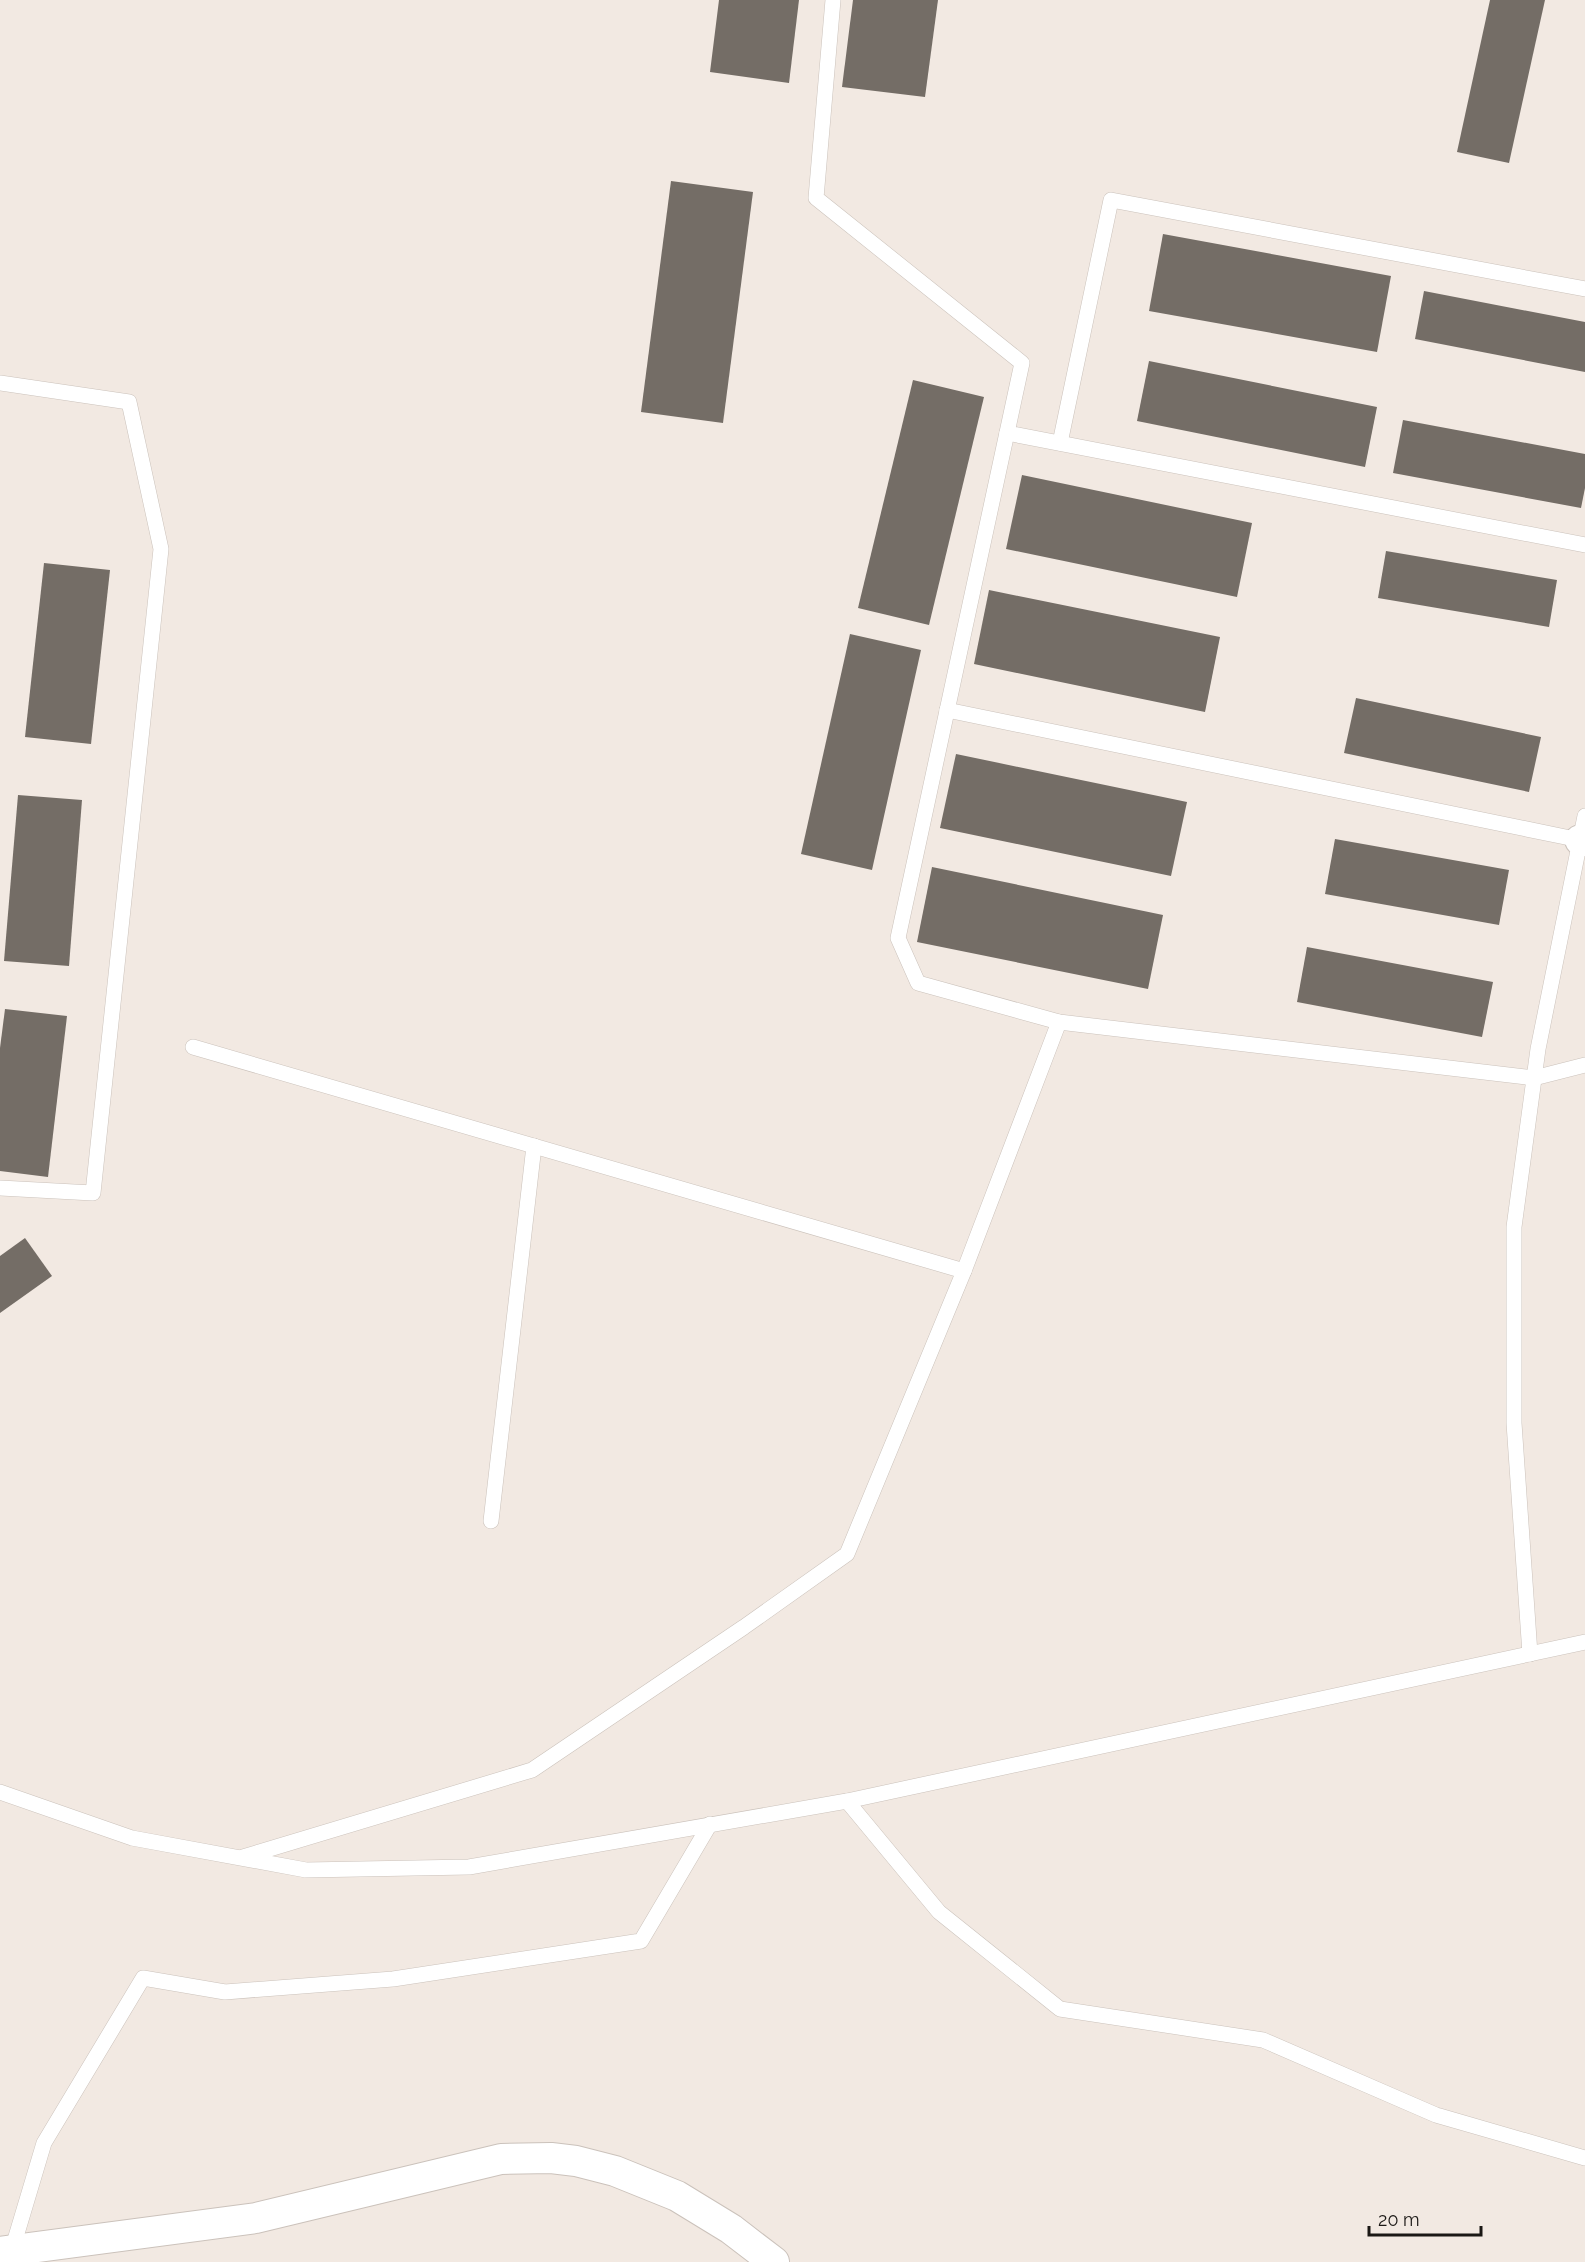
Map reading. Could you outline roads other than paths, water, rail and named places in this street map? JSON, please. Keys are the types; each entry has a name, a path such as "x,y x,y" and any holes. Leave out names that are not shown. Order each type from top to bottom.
{"street":[{"path":"6,2251 256,2218 501,2158 551,2158 576,2161 615,2171 677,2196 731,2229 774,2262"}],"lane":[{"path":"833,0 816,198 1022,363 898,938 918,983 1059,1022 1534,1078 1585,1065"},
{"path":"1060,443 1111,200 1585,289"},
{"path":"0,383 129,402 161,549 93,1193 0,1188"},
{"path":"1007,433 1585,545"},
{"path":"947,710 1583,832 1538,1049 1514,1227 1514,1423 1530,1654"},
{"path":"240,1858 532,1770 744,1627 847,1554 964,1271 1059,1022"},
{"path":"193,1047 964,1271"},
{"path":"491,1521 534,1146"},
{"path":"0,1792 132,1838 306,1870 469,1867 847,1801 1585,1642"},
{"path":"847,1801 939,1912 1060,2009 1263,2040 1436,2115 1585,2158"},
{"path":"6,2251 44,2143 143,1978 225,1992 393,1979 641,1941 710,1824"}]}
